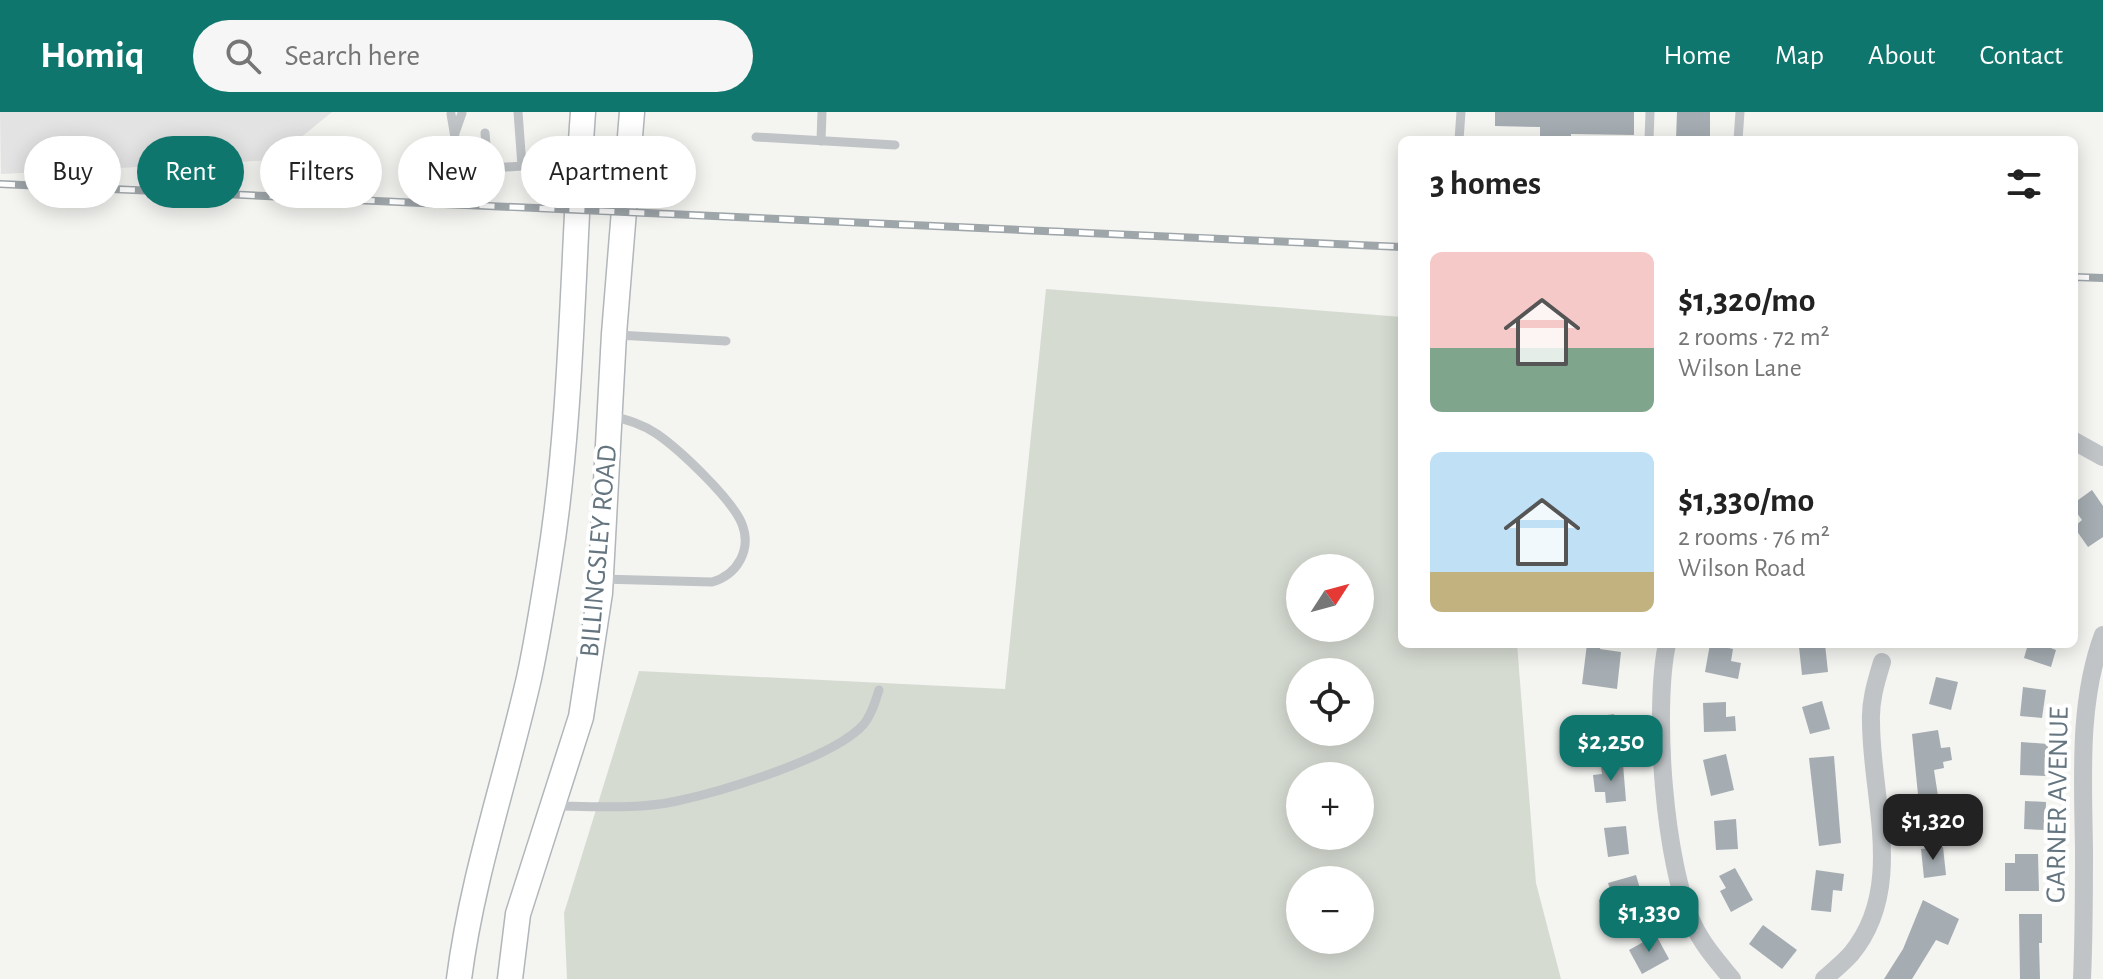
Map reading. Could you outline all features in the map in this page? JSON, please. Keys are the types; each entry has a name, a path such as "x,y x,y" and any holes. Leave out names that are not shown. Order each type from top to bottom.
{"main road":[{"name":"BILLINGSLEY ROAD","path":"459,979 464,941 495,807 529,677 563,466 583,112"},
{"name":"BILLINGSLEY ROAD","path":"510,979 518,914 581,717 601,579 614,334 632,112"}],"street":[{"path":"2078,443 2103,457"},
{"name":"GARNER AVENUE","path":"2082,979 2094,876 2083,778 2087,709 2091,672 2103,635"},
{"path":"1666,648 1659,705 1670,826 1681,890 1694,927 1732,979"},
{"path":"1824,979 1851,954 1863,936 1880,893 1883,859 1871,721 1873,691 1882,662"}],"lane":[{"path":"505,167 522,166 518,112"},
{"path":"821,141 822,112"},
{"path":"1459,136 1461,112"},
{"path":"1649,136 1650,112"},
{"path":"1738,136 1740,112"},
{"path":"452,114 455,135"},
{"path":"452,114 455,135"},
{"path":"756,137 895,145"},
{"path":"614,334 726,341"},
{"path":"601,579 712,582 726,579 737,568 745,540 740,520 679,451 635,422 610,416"},
{"path":"553,806 629,806 676,801 766,774 823,752 845,739 863,725 873,711 879,690"}],"shaded area":[{"path":"0,112 332,112 302,136 260,136 260,161 244,161 244,136 137,136 137,167 121,168 121,136 24,136 24,173 1,174"},
{"path":"1046,289 1398,317 1398,648 1517,648 1536,883 1561,979 567,979 564,913 639,671 1005,689"}],"building":[{"path":"1495,112 1634,112 1634,135 1540,136 1540,127 1495,126"},
{"path":"1677,112 1710,112 1710,136 1676,136"},
{"path":"2092,490 2103,506 2103,537 2088,547 2078,533 2078,524 2082,520 2078,514 2078,500"},
{"path":"1586,648 1621,652 1617,689 1582,684"},
{"path":"1709,648 1733,649 1731,661 1741,663 1738,679 1705,672"},
{"path":"1799,648 1825,648 1828,672 1802,675"},
{"path":"2027,648 2056,650 2051,667 2024,658"},
{"path":"1936,677 1958,682 1951,710 1929,704"},
{"path":"2023,687 2046,690 2042,718 2020,716"},
{"path":"1822,701 1830,729 1810,734 1802,707"},
{"path":"1726,702 1726,717 1735,716 1736,731 1704,732 1703,703"},
{"path":"1614,714 1619,742 1590,747 1586,724 1595,723 1594,717"},
{"path":"1938,730 1941,748 1950,747 1952,760 1943,762 1944,768 1934,770 1942,822 1921,825 1912,734"},
{"path":"2021,742 2048,744 2047,776 2020,775"},
{"path":"1726,754 1734,790 1711,796 1703,760"},
{"path":"1834,756 1841,843 1819,846 1809,758"},
{"path":"1623,764 1626,801 1606,803 1605,792 1595,792 1593,775 1602,774 1601,767"},
{"path":"2025,801 2046,802 2045,830 2024,829"},
{"path":"1736,819 1738,849 1716,850 1714,821"},
{"path":"1626,826 1629,854 1608,857 1604,828"},
{"path":"1943,847 1946,875 1924,878 1921,849"},
{"path":"2015,854 2038,854 2039,891 2005,891 2005,863 2015,863"},
{"path":"1735,868 1753,900 1731,912 1720,891 1726,888 1719,876"},
{"path":"1816,870 1844,874 1842,891 1833,890 1831,912 1811,910"},
{"path":"1636,875 1641,892 1633,894 1638,914 1606,924 1599,900 1612,896 1608,883"},
{"path":"1923,900 1959,919 1948,945 1936,940 1912,979 1884,979 1903,949"},
{"path":"2019,914 2042,914 2040,979 2020,979"},
{"path":"1763,925 1797,950 1782,969 1749,944"},
{"path":"1656,935 1669,959 1642,974 1629,950"}],"railway":[{"path":"0,184 1398,247"},
{"path":"2078,277 2103,278"}]}
